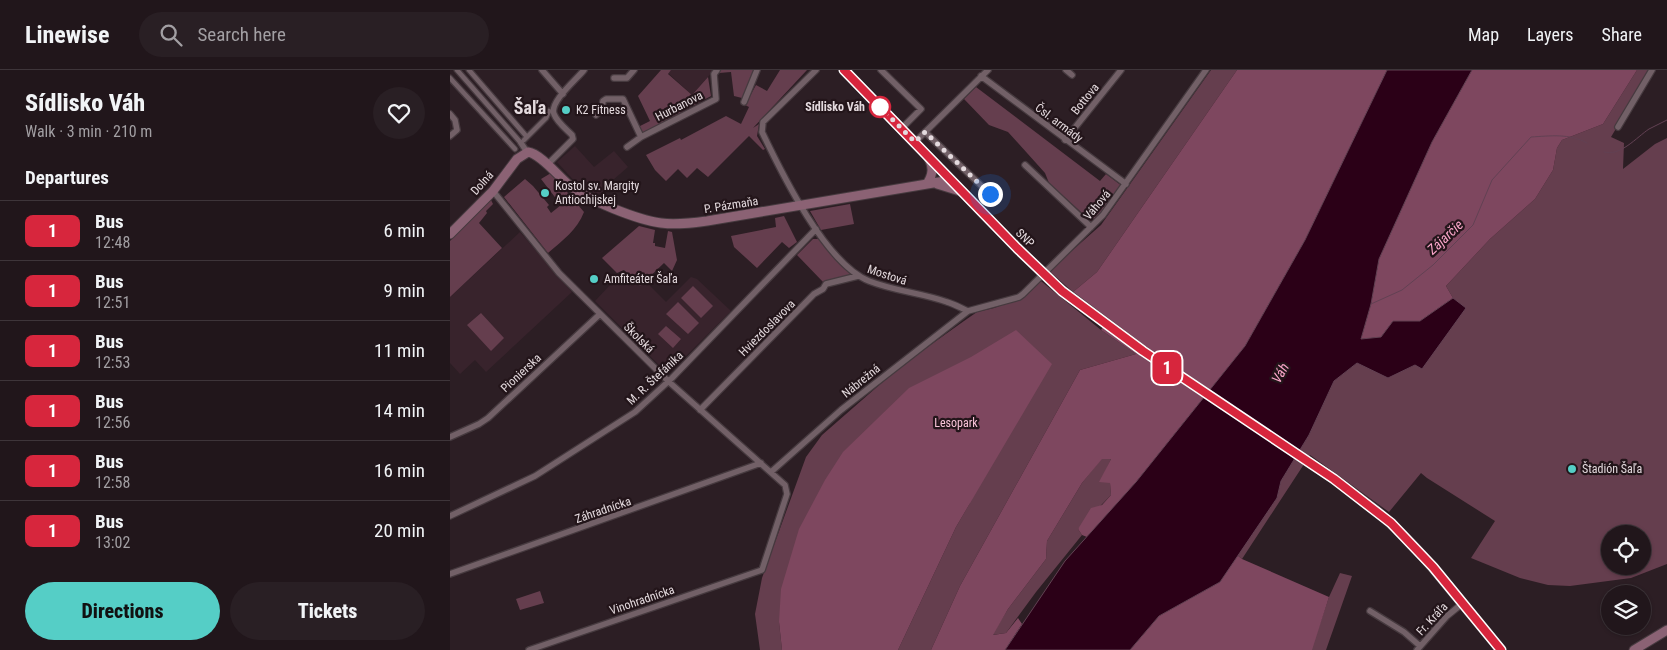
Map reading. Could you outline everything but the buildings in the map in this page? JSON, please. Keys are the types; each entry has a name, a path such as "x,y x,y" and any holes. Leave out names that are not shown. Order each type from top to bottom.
{"main road":[{"name":"SNP","path":"844,70 1055,285 1143,351 1334,479 1391,523 1423,556 1501,650"},
{"name":"P. Pázmaňa","path":"530,152 582,195 640,217 662,223 686,224 707,222 951,180"},
{"name":"Dolná","path":"450,234 493,191 517,159 530,152"},
{"path":"927,155 931,162 931,184 963,192"},
{"path":"1634,650 1667,630"}],"street":[{"path":"515,149 452,79 459,72 468,70 503,110 530,152"},
{"path":"542,70 563,94"},
{"path":"524,140 546,118 563,94 584,70"},
{"path":"614,78 627,78 634,70"},
{"name":"Hurbanova","path":"626,147 641,137 716,98 714,74 717,70"},
{"path":"744,102 757,70"},
{"name":"Mostová","path":"816,70 763,122 762,132 816,229 839,260 858,276 882,286 947,302 968,311"},
{"path":"881,70 921,109 901,128"},
{"path":"915,142 988,70"},
{"path":"1066,70 1072,76"},
{"name":"Bottova","path":"1065,140 1121,70"},
{"name":"Váhová","path":"968,311 1019,297 1103,215 1206,70"},
{"path":"1618,127 1652,70"},
{"path":"459,72 496,115 524,140"},
{"name":"Čsl. armády","path":"982,76 1126,184"},
{"path":"470,99 483,87"},
{"path":"596,115 602,109 603,101 606,99 623,99 641,137"},
{"path":"490,121 503,110"},
{"path":"546,165 570,144 573,139 572,135 551,111"},
{"path":"450,114 455,120 457,130 450,136"},
{"path":"925,132 990,194"},
{"path":"1024,165 1091,227"},
{"name":"Školská","path":"493,191 559,274 668,381 785,485 787,494 762,570"},
{"name":"M. R. Štefánika","path":"450,516 535,476 635,412 668,381 816,229"},
{"name":"Hviezdoslavova","path":"700,410 814,294 826,284 858,276"},
{"name":"Nábrežná","path":"771,472 841,410 968,311"},
{"name":"Pionierska","path":"450,437 488,418 600,314"},
{"name":"Záhradnícka","path":"450,574 761,463"},
{"name":"Vinohradnícka","path":"529,650 762,570"},
{"name":"Fr. Kráľa","path":"1419,648 1447,616 1463,603"},
{"path":"1370,611 1404,632 1419,648"}],"shaded area":[{"path":"671,70 714,70 692,95 668,73"},
{"path":"575,146 594,167 614,151 628,167 613,180 614,183 603,193 596,194 578,185 557,162"},
{"path":"520,232 572,292 486,372 475,360 460,374 450,363 450,297"},
{"path":"624,270 640,286 645,281 666,302 691,277 697,279 731,311 668,374 595,301"}],"green space":[{"path":"661,70 671,70 668,74 692,95 708,77 711,96 641,134 638,127 650,121 638,96"},
{"path":"720,70 755,70 742,98 734,96 731,72 719,73"},
{"path":"780,70 807,70 753,128 759,124 757,136 765,149 763,150 749,136 708,177 697,168 687,178 678,169 666,181 655,170 646,155 680,138 681,140 726,116 741,124 749,107 745,105 756,85 767,91"},
{"path":"1211,70 1237,70 1097,272 1073,292 1049,271 1101,225"},
{"path":"1237,70 1387,70 1305,240 1245,346 1136,482 1087,537 1082,535 1078,529 1091,508 1102,505 1111,495 1110,483 1099,482 1111,459 1102,459 1082,483 1047,541 1046,559 1008,609 993,635 1006,633 1018,618 1022,624 1005,650 931,650 960,586 1080,370 1136,354 1101,330 1108,319 1073,292 1097,272"},
{"path":"1472,70 1637,70 1603,124 1562,140 1557,148 1553,170 1535,199 1490,239 1446,286 1453,298 1420,321 1393,321 1381,337 1361,339 1371,304 1379,259 1432,142"},
{"path":"1637,70 1651,70 1611,137 1624,143 1623,169 1655,144 1667,138 1667,564 1651,570 1651,525 1601,525 1601,575 1639,575 1631,578 1570,586 1548,585 1520,578 1471,558 1495,521 1421,473 1389,512 1310,455 1242,559 1237,555 1277,498 1281,481 1309,435 1334,381 1357,363 1388,377 1415,365 1465,308 1453,298 1446,286 1490,239 1535,199 1553,170 1557,148 1562,140 1603,124"},
{"path":"976,87 1100,181 1106,174 1122,186 1093,223 1049,183 1045,173 1008,132 989,125 964,99"},
{"path":"551,173 584,212 573,229 548,253 504,197 525,179 549,205 547,207 551,213 561,205 541,179"},
{"path":"491,200 493,204 479,223 502,248 450,297 450,241"},
{"path":"850,204 854,224 821,230 810,211"},
{"path":"784,216 797,242 789,248 782,242 757,268 734,247 731,236 776,227 775,218"},
{"path":"639,226 655,230 653,243 655,243 655,246 665,248 668,231 672,232 677,260 672,271 664,263 640,286 624,270 617,273 602,258"},
{"path":"813,239 819,239 852,276 824,283 797,255"},
{"name":"Lesopark","path":"1041,281 1101,330 1136,354 1080,370 960,586 931,650 898,650 956,527 970,503 779,622 782,650 760,650 755,614 762,578 806,457 822,435 901,366 964,321 977,312 1026,296"},
{"path":"693,286 713,306 701,318 681,298"},
{"path":"678,302 699,323 688,334 666,314"},
{"path":"481,313 504,338 491,351 467,325"},
{"path":"666,326 681,339 673,348 658,334"},
{"name":"Lesopark","path":"1016,330 1052,364 956,527 898,650 782,650 779,622 781,589 799,529 825,480 843,452 909,388 971,357"},
{"path":"1102,458 1111,459 1100,482 1110,482 1111,495 1078,529 1082,535 1006,633 992,635 1008,609 1046,559 1047,541 1082,483"},
{"path":"1237,555 1242,559 1329,597 1312,650 1130,650 1159,616 1220,582"},
{"path":"1340,573 1352,576 1326,650 1311,650 1329,597"},
{"path":"540,591 544,603 520,610 516,599"}],"water":[{"name":"Váh","path":"1387,70 1472,70 1432,142 1379,259 1371,304 1361,339 1381,337 1393,321 1420,321 1453,298 1466,308 1422,369 1415,365 1388,378 1357,363 1334,381 1309,435 1281,481 1277,498 1220,582 1159,616 1130,650 1005,650 1065,561 1136,482 1245,346 1305,240"}],"waterway":[{"name":"Zájarčie","path":"1604,152 1610,153 1622,149 1649,129 1667,120"},
{"name":"Zájarčie","path":"1371,304 1402,290 1433,265 1473,225 1492,180 1531,137 1566,136 1587,143"}],"bus line":[{"name":"1","path":"844,70 1017,248 1062,291 1143,351 1334,479 1391,523 1433,567 1501,650"}],"place":[{"name":"Sídlisko Váh","path":"880,107"},
{"name":"K2 Fitness","path":"566,110"},
{"name":"Kostol sv. Margity Antiochijskej","path":"545,193"},
{"name":"Amfiteáter Šaľa","path":"594,279"},
{"name":"Štadión Šaľa","path":"1572,469"}],"district":[{"name":"Šaľa","path":"530,108"}],"route":[{"path":"880,107 915,142 925,132 990,194"}]}
